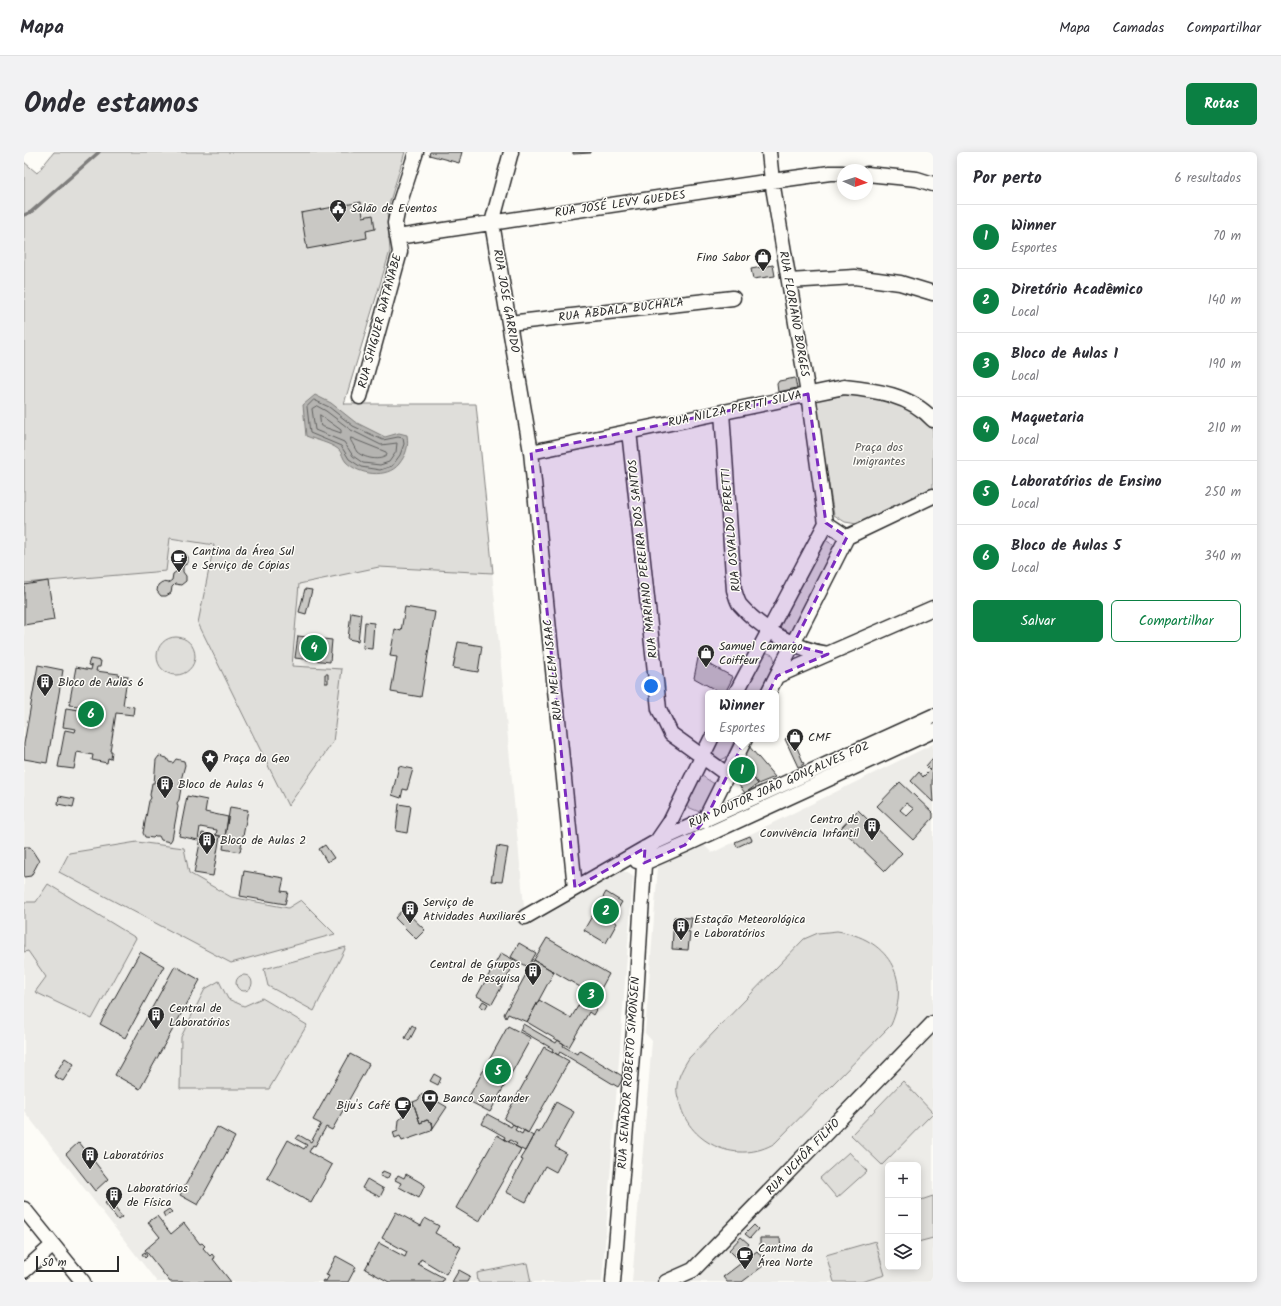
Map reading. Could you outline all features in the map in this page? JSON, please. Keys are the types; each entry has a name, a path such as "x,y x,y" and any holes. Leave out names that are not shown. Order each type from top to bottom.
{"street":[{"name":"RUA SHIGUER WATANABE","path":"360,397 400,252 395,223 398,208 416,152"},
{"name":"RUA JOSÉ GARRIDO","path":"511,152 492,223 531,452"},
{"name":"RUA FLORIANO BORGES","path":"769,152 772,181 808,394 826,523"},
{"name":"RUA JOSÉ LEVY GUEDES","path":"397,237 772,181 837,173"},
{"path":"873,175 917,179 933,184"},
{"path":"789,281 855,277 900,282 933,293"},
{"name":"RUA ABDALA BUCHALA","path":"509,323 733,298"},
{"name":"RUA NILZA PERTTI SILVA","path":"531,452 844,387 872,390 893,395 927,413 933,420"},
{"name":"RUA OSVALDO PERETTI","path":"722,412 734,590 739,604 770,630 794,644 814,652 828,654"},
{"name":"RUA MARIANO PEREIRA DOS SANTOS","path":"629,431 659,709 671,734 728,774"},
{"name":"RUA MELEM ISAAC","path":"531,452 575,888"},
{"path":"770,690 847,536 933,496"},
{"path":"738,690 826,523 847,536"},
{"path":"777,676 933,608"},
{"name":"RUA DOUTOR JOÃO GONÇALVES FOZ","path":"526,917 651,845 706,818 933,716"},
{"name":"RUA DOUTOR JOÃO GONÇALVES FOZ","path":"644,863 933,732"},
{"path":"651,845 670,822 710,742"},
{"path":"685,845 706,818 744,742"},
{"name":"RUA SENADOR ROBERTO SIMONSEN","path":"613,1282 634,1031 644,863 651,845"},
{"path":"627,859 644,863"},
{"name":"RUA UCHÔA FILHO","path":"666,1282 693,1270 933,1023"},
{"path":"24,1209 83,1282"},
{"path":"24,1271 53,1245"}],"highlighted area":[{"path":"808,394 826,523 847,537 793,645 828,654 777,676 706,818 685,845 644,863 645,848 575,888 531,452"}],"shaded area":[{"path":"405,152 387,211 390,251 344,404 476,404 526,927 621,871 628,872 633,877 602,1282 157,1282 24,1111 24,215"},
{"path":"933,744 933,1282 632,1282 652,1041 645,1033 658,866 702,843 712,853"}],"green space":[{"path":"54,152 405,152 387,211 390,251 344,404 476,404 493,573 379,567 299,584 292,666 342,669 333,742 288,806 198,623 214,545 170,538 166,571 24,583 24,162 37,173"},
{"name":"Praça dos Imigrantes","path":"847,395 900,399 933,430 933,490 857,524 845,522 834,515 815,400"},
{"path":"824,539 835,546 790,634 778,626"},
{"path":"172,637 180,637 190,642 194,649 194,663 190,670 180,675 172,675 162,670 160,667 157,660 157,652 162,642 165,640"},
{"path":"765,652 773,655 775,661 760,690 743,690"},
{"path":"716,742 734,742 727,757 719,761 711,755"},
{"path":"699,774 716,785 702,813 683,805"},
{"path":"137,842 184,848 189,873 231,897 288,908 301,900 335,934 231,963 59,872 69,853"},
{"path":"48,884 136,938 92,1019 35,992 46,977 28,951 24,952 24,902 36,902"},
{"path":"837,931 855,935 869,942 882,951 891,963 896,976 898,991 897,1007 891,1025 775,1143 761,1149 746,1152 732,1151 718,1147 705,1140 694,1130 685,1118 677,1095 679,1079 689,1058 804,939 818,933"},
{"path":"346,947 314,1011 268,986 264,969"},
{"path":"244,975 250,977 252,983 250,989 244,991 238,989 236,983 238,977"},
{"path":"219,981 228,999 244,1006 262,998 307,1025 269,1089 180,1089 181,1037 205,989"},
{"path":"903,1081 933,1113 882,1165 851,1135"},
{"path":"849,1152 867,1171 837,1198 820,1178"},
{"path":"933,1196 933,1238 921,1241 921,1234 921,1200"},
{"path":"875,1241 885,1275 861,1282 834,1282 826,1255"},
{"path":"527,1263 531,1282 478,1282 477,1273"}],"water":[{"path":"315,395 331,403 355,422 385,437 399,433 407,435 408,443 406,451 399,464 394,469 387,472 373,474 358,470 346,462 339,450 335,447 306,436 303,405"}],"building":[{"path":"430,152 462,152 459,163 429,155"},
{"path":"573,152 591,152 591,153 573,154"},
{"name":"Salão de Eventos","path":"361,202 363,217 373,215 375,229 366,231 367,238 307,249 301,213"},
{"name":"Fino Sabor","path":"773,265 775,276 753,279 751,269"},
{"path":"795,378 797,388 778,392 777,384 779,381"},
{"name":"Cantina da Área Sul e Serviço de Cópias","path":"179,552 185,553 188,557 188,563 183,566 186,581 181,585 175,584 172,587 171,593 166,596 161,596 157,591 158,585 162,582 168,583 172,580 173,574 177,571 174,556"},
{"path":"48,581 54,620 24,625 24,585"},
{"path":"305,589 312,590 306,614 299,612"},
{"path":"405,607 435,612 421,697 391,692 397,657 390,656 395,629 401,631"},
{"path":"351,612 361,614 358,641 348,639"},
{"path":"365,622 374,623 372,649 363,648"},
{"path":"298,636 332,640 330,662 295,658"},
{"path":"458,642 482,646 478,672 453,668"},
{"name":"Samuel Camargo Coiffeur","path":"698,658 733,677 726,690 716,690 694,678"},
{"path":"90,659 101,661 100,667 97,667 96,671 119,674 121,678 123,677 121,675 128,676 127,683 125,681 124,682 126,685 123,705 134,707 133,715 116,713 110,751 112,751 111,759 108,758 107,763 92,760 93,755 77,752 74,769 58,767 65,730 75,732 76,729 63,727 66,708 79,710 79,706 69,705 76,667 91,670 92,666 88,665"},
{"name":"Bloco de Aulas 6","path":"38,665 63,670 47,763 24,759 24,744"},
{"path":"325,674 328,674 328,683 325,683"},
{"name":"CMF","path":"792,736 804,764 798,767 785,739"},
{"path":"748,745 775,777 758,784 741,761"},
{"name":"Bloco de Aulas 4","path":"159,756 167,758 169,762 173,763 176,759 184,761 185,765 179,788 181,788 177,803 178,807 172,839 170,842 161,840 159,836 155,836 153,838 145,837 143,833 149,801 151,798 152,783 154,783 156,760"},
{"path":"933,758 933,802 911,781 919,772 923,777 930,770 926,766"},
{"path":"741,761 758,784 745,793 734,779"},
{"path":"399,766 413,769 407,790 403,789 401,798 392,795"},
{"path":"900,782 933,813 933,818 913,840 877,806","holes":["906,803 914,809 907,816 900,810"]},
{"path":"59,796 75,799 73,807 58,804"},
{"path":"187,796 207,800 205,812 228,817 225,837 216,835 217,830 200,827 198,840 179,836"},
{"path":"399,804 411,806 407,833 396,831"},
{"path":"230,807 248,810 240,852 223,849"},
{"name":"Centro de Convivência Infantil","path":"858,810 902,853 885,871 841,828"},
{"name":"Bloco de Aulas 2","path":"202,833 220,836 213,876 194,873"},
{"path":"750,836 752,840 737,847 735,842"},
{"path":"325,845 334,858 327,862 319,849"},
{"path":"497,846 508,848 502,882 491,881"},
{"path":"24,847 30,847 39,861 31,876 24,877"},
{"path":"244,871 284,878 281,891 288,892 285,904 240,896"},
{"path":"606,892 622,902 611,920 617,923 606,943 584,930"},
{"name":"Serviço de Atividades Auxiliares","path":"403,909 425,930 416,939 395,918"},
{"name":"Estação Meteorológica e Laboratórios","path":"674,917 692,918 690,929 685,929 685,931 690,932 688,950 672,949"},
{"path":"547,938 609,974 592,1005 597,1008 593,1015 589,1012 569,1047 527,1022 539,1000 571,1018 587,991 534,960"},
{"path":"519,943 536,953 528,967 511,957"},
{"path":"140,952 164,966 125,1038 100,1024"},
{"path":"501,953 516,961 492,1004 477,996"},
{"name":"Central de Grupos de Pesquisa","path":"534,960 554,972 527,1022 508,1014 506,1018 504,1014"},
{"name":"Central de Laboratórios","path":"175,966 200,980 140,1089 115,1075"},
{"path":"483,1001 488,1004 485,1009 480,1006"},
{"path":"523,1024 556,1043 558,1040 564,1044 563,1046 577,1054 579,1050 624,1077 618,1087 560,1052 558,1055 552,1051 553,1049 520,1030"},
{"path":"412,1025 416,1028 409,1041 405,1038"},
{"path":"508,1026 531,1038 490,1112 467,1100"},
{"path":"544,1047 569,1061 528,1133 504,1119"},
{"path":"350,1054 369,1064 332,1130 326,1127 315,1146 313,1145 309,1152 332,1165 311,1203 267,1178 288,1140 304,1149 307,1145 296,1139 299,1135 311,1142 321,1124 313,1120"},
{"path":"65,1058 74,1064 63,1081 54,1076"},
{"path":"434,1074 441,1078 438,1085 430,1081"},
{"name":"Banco Santander","path":"423,1093 447,1107 431,1131 433,1127 432,1123 427,1120 420,1123 413,1102 418,1100"},
{"path":"407,1102 408,1104 413,1102 420,1123 427,1120 432,1123 433,1127 431,1131 402,1141 400,1136 395,1138 393,1132 398,1130 399,1120 405,1115 402,1106"},
{"path":"556,1102 574,1112 555,1147 566,1153 556,1172 545,1166 526,1202 506,1192 523,1160 520,1159 536,1131 539,1133"},
{"path":"487,1114 511,1127 513,1124 517,1127 515,1130 522,1134 524,1130 533,1136 525,1151 515,1146 517,1144 510,1140 509,1142 504,1139 505,1137 482,1124"},
{"path":"217,1127 235,1137 198,1205 180,1195"},
{"path":"497,1135 521,1149 479,1222 456,1208"},
{"name":"Laboratórios","path":"79,1142 108,1179 95,1191 66,1154"},
{"path":"383,1171 390,1174 387,1179 380,1176"},
{"path":"406,1174 425,1185 419,1198 399,1187 401,1183 395,1180 398,1175 404,1178"},
{"path":"367,1179 384,1189 380,1197 362,1188"},
{"name":"Laboratórios de Física","path":"109,1200 122,1217 118,1220 105,1203"},
{"path":"169,1209 172,1212 165,1217 163,1213"},
{"path":"396,1212 421,1226 425,1218 439,1226 435,1233 461,1247 446,1274 421,1259 418,1264 444,1278 442,1282 389,1282 365,1269 379,1243 405,1257 407,1252 382,1238"},
{"path":"157,1216 171,1234 184,1223 200,1244 202,1243 205,1246 203,1248 210,1256 212,1254 215,1258 213,1259 231,1282 170,1282 145,1250 160,1237 148,1222"},
{"path":"754,1225 758,1229 750,1238 745,1234"},
{"path":"741,1237 749,1244 737,1258 729,1250"},
{"path":"760,1238 780,1238 781,1250 760,1251"},
{"name":"Cantina da Área Norte","path":"757,1251 767,1263 742,1282 727,1282 723,1277"},
{"path":"145,1252 147,1256 145,1258 142,1254"},
{"path":"336,1256 356,1267 348,1282 322,1282 323,1280 326,1281 329,1276 326,1275"},
{"path":"459,1270 470,1276 467,1282 452,1282"}],"waterway":[{"path":"24,215 31,212 99,152"}],"place":[{"name":"Salão de Eventos","path":"338,223"},
{"name":"Fino Sabor","path":"763,272"},
{"name":"Cantina da Área Sul e Serviço de Cópias","path":"179,573"},
{"name":"Maquetaria","path":"314,648"},
{"name":"Samuel Camargo Coiffeur","path":"706,668"},
{"name":"Bloco de Aulas 6","path":"45,697"},
{"name":"Bloco de Aulas 5","path":"91,714"},
{"name":"CMF","path":"795,752"},
{"name":"Winner","path":"742,770"},
{"name":"Praça da Geo","path":"210,773"},
{"name":"Bloco de Aulas 4","path":"165,799"},
{"name":"Centro de Convivência Infantil","path":"872,841"},
{"name":"Bloco de Aulas 2","path":"207,855"},
{"name":"Diretório Acadêmico","path":"606,911"},
{"name":"Serviço de Atividades Auxiliares","path":"410,924"},
{"name":"Estação Meteorológica e Laboratórios","path":"681,941"},
{"name":"Central de Grupos de Pesquisa","path":"533,986"},
{"name":"Bloco de Aulas 1","path":"591,995"},
{"name":"Central de Laboratórios","path":"156,1030"},
{"name":"Laboratórios de Ensino","path":"498,1071"},
{"name":"Banco Santander","path":"430,1113"},
{"name":"Biju's Café","path":"403,1120"},
{"name":"Laboratórios","path":"90,1170"},
{"name":"Laboratórios de Física","path":"114,1210"},
{"name":"Cantina da Área Norte","path":"745,1270"}]}
